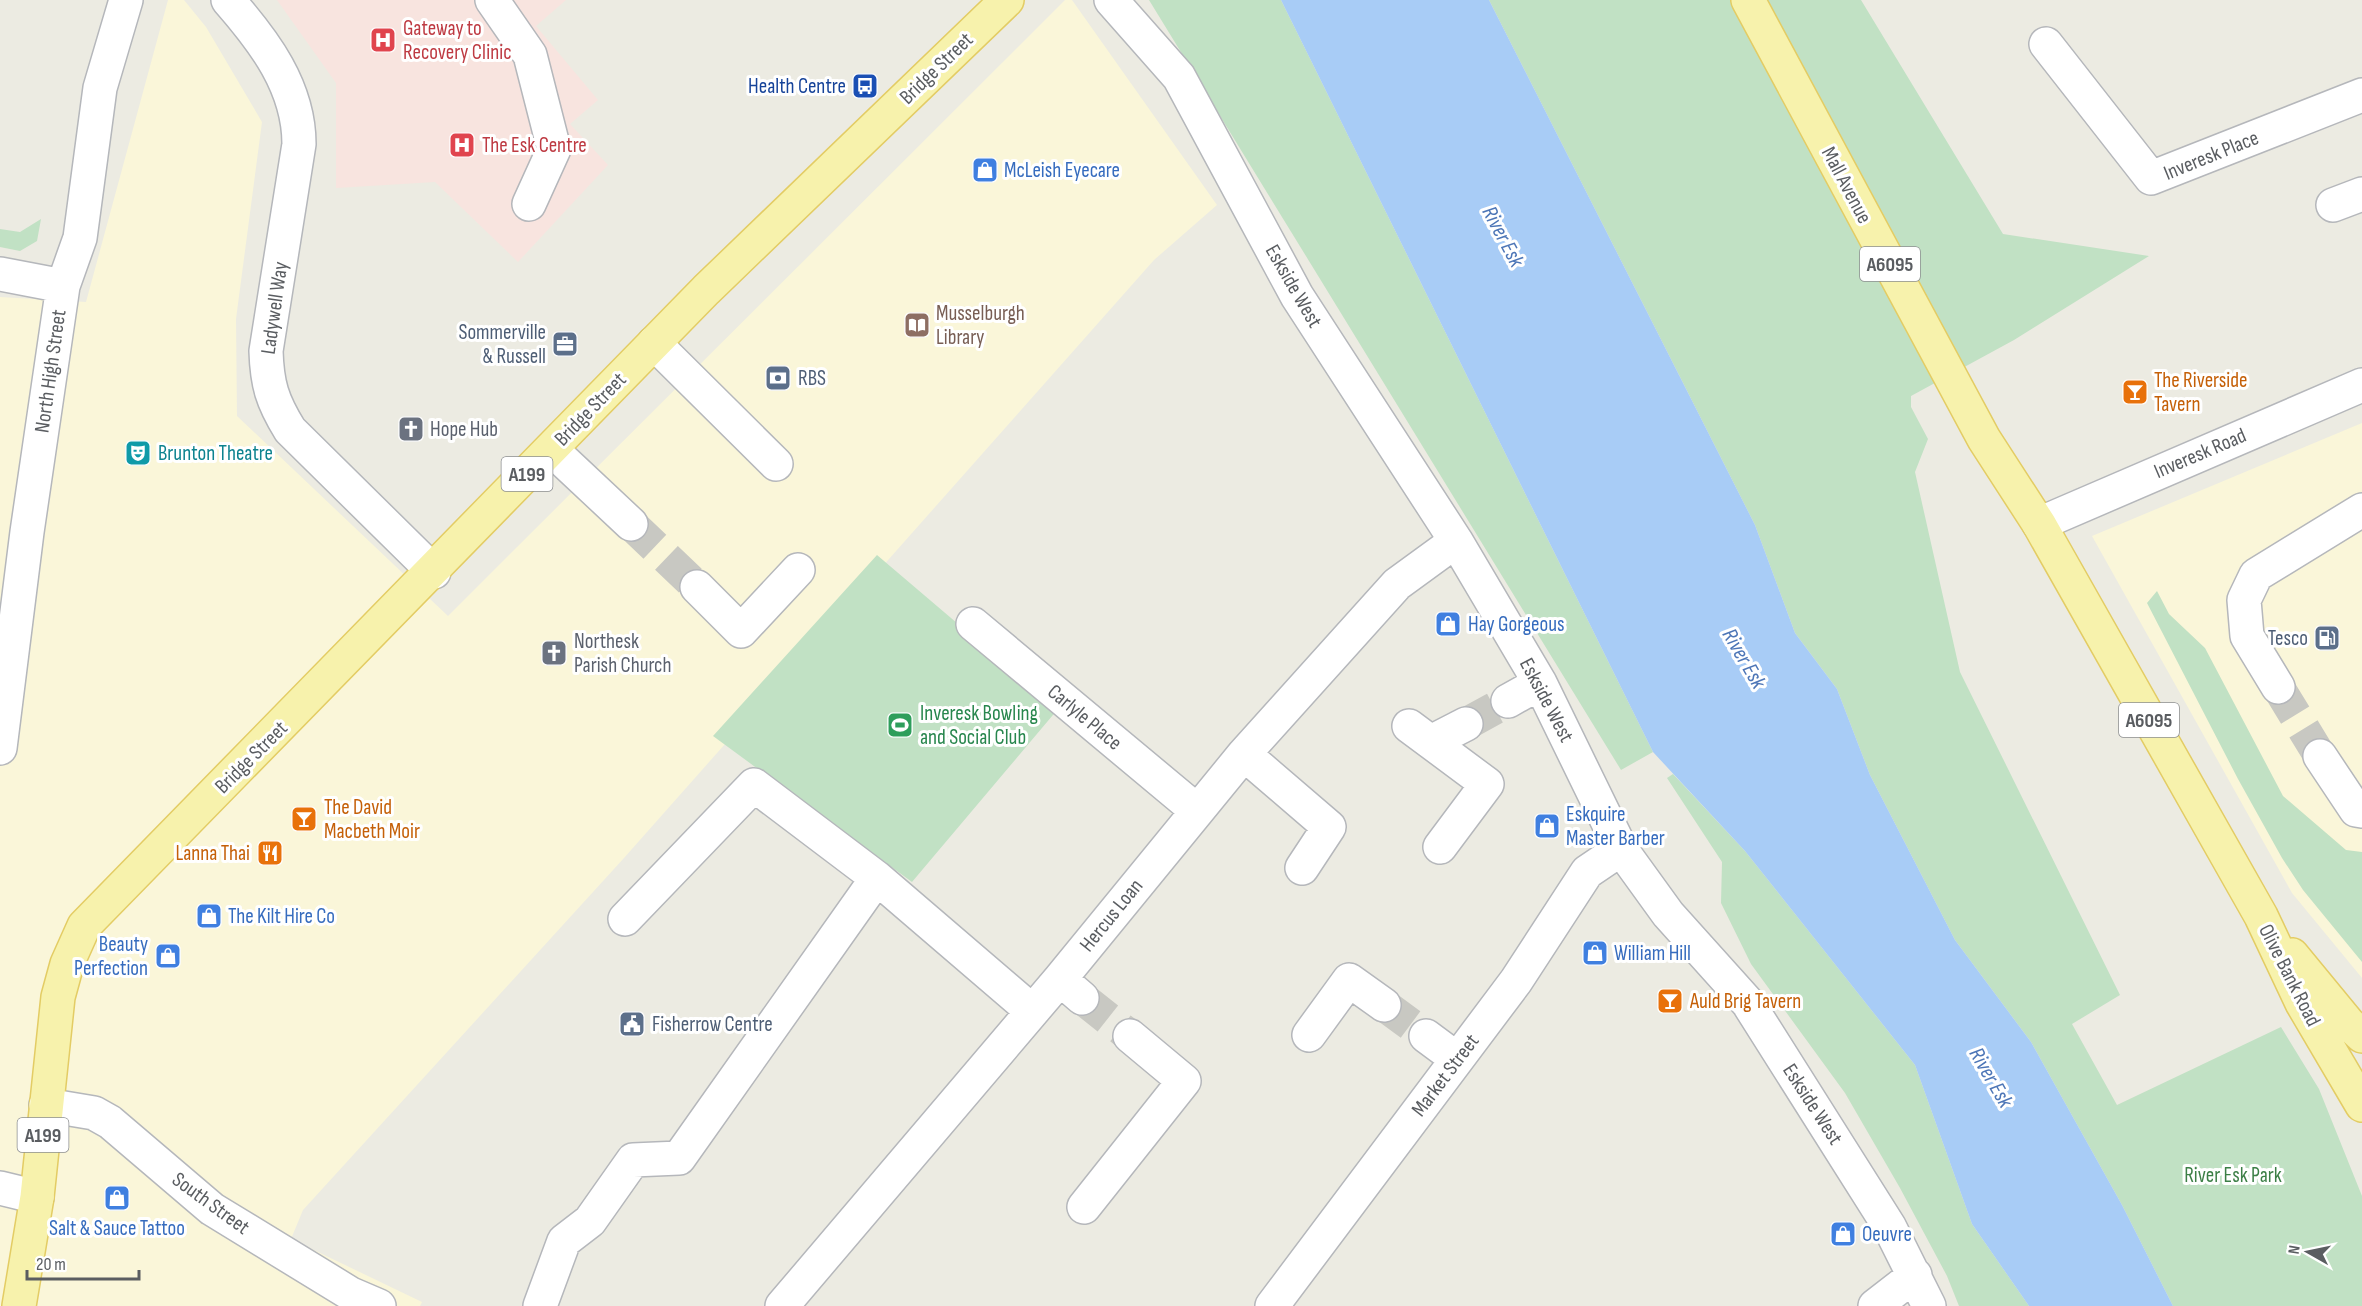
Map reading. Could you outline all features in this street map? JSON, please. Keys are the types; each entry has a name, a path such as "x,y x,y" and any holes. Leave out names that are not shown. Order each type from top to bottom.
{"main road":[{"name":"Bridge Street","path":"46,1105 58,997 67,964 84,926 434,572 654,343 1007,0"},
{"name":"Mall Avenue","path":"1748,0 1984,439 2039,524"},
{"name":"A6095","path":"2039,524 2260,916"},
{"name":"Olive Bank Road","path":"2260,916 2348,1023 2362,1036"},
{"name":"Olive Bank Road","path":"2260,916 2302,1004 2362,1105"},
{"name":"A199","path":"19,1306 37,1197 46,1105"}],"street":[{"name":"North High Street","path":"0,748 27,532 63,286 80,238 100,88 126,0"},
{"path":"492,0 530,55 554,149 529,204"},
{"name":"Eskside West","path":"1111,0 1179,77 1297,296 1456,541 1540,683 1622,849 1668,914 1748,1003 1889,1226 1929,1306"},
{"name":"Ladywell Way","path":"242,4 284,75 299,122 298,144 266,351 267,381 276,408 290,429 434,572"},
{"name":"Inveresk Place","path":"2046,44 2151,178 2362,95"},
{"path":"0,274 63,286"},
{"path":"654,343 776,464"},
{"name":"Inveresk Road","path":"2039,524 2362,385"},
{"path":"551,449 632,524"},
{"path":"2278,687 2247,636 2244,600 2256,575 2362,510"},
{"name":"Hercus Loan","path":"782,1306 1032,1011 1071,989 1196,810 1244,754 1397,584 1456,541"},
{"path":"697,587 741,631 798,570"},
{"name":"Carlyle Place","path":"973,624 1196,810"},
{"path":"1508,701 1540,683"},
{"path":"1440,847 1487,784 1420,734 1466,724"},
{"path":"1244,754 1329,827 1302,868"},
{"path":"2320,756 2356,810 2362,811"},
{"path":"625,919 754,785 877,879 1032,1011"},
{"name":"Market Street","path":"1272,1306 1516,981 1587,872 1622,849"},
{"path":"540,1306 564,1241 590,1221 633,1160 679,1158 877,879"},
{"path":"1309,1035 1349,980 1384,1005"},
{"path":"1084,1207 1184,1082 1130,1036"},
{"path":"1426,1036 1457,1059"},
{"name":"South Street","path":"46,1105 94,1113 110,1122 212,1209 351,1294 379,1306"},
{"path":"0,1188 37,1197"},
{"path":"1875,1306 1915,1275"}],"shaded area":[{"path":"168,0 184,0 206,27 262,122 236,319 237,416 448,616 1065,0 1072,0 1217,205 1154,260 624,858 303,1210 291,1239 422,1302 420,1306 0,1306 0,297 86,302"},
{"name":"The Esk Centre","path":"277,0 566,0 536,26 598,100 570,124 608,165 518,262 435,182 336,188 336,83"},
{"path":"2362,423 2362,978 2292,893 2092,536"}],"green space":[{"path":"1149,0 1281,0 1653,752 1621,770"},
{"name":"River Esk Park","path":"1489,0 1861,0 2003,234 2149,256 2014,340 1911,396 1911,407 1928,439 1915,472 1960,672 2120,995 2072,1024 2117,1105 2281,1027 2319,1089 2362,1196 2362,1306 2173,1306 2122,1205 2031,1042 1955,940 1870,775 1837,689 1795,633 1755,525"},
{"path":"41,219 37,241 20,251 0,247 0,229 20,232"},
{"name":"Inveresk Bowling and Social Club","path":"877,555 1058,709 912,882 713,736"},
{"path":"2157,591 2169,614 2205,648 2283,796 2346,850 2362,852 2362,962 2303,890 2282,858 2238,779 2147,603"},
{"path":"1673,774 1745,851 1915,1065 1972,1224 2029,1306 1959,1306 1947,1276 1900,1188 1845,1093 1751,964 1721,903 1722,862 1667,778"}],"water":[{"name":"River Esk","path":"1281,0 1489,0 1755,525 1795,633 1837,689 1870,775 1955,940 2031,1042 2122,1205 2173,1306 2029,1306 1972,1224 1915,1065 1745,851 1653,752"}],"tunnel":[{"path":"631,524 697,587"},
{"path":"2278,687 2320,756"},
{"path":"1466,724 1508,701"},
{"path":"1082,998 1130,1036"},
{"path":"1384,1005 1426,1036"}],"place":[{"name":"Gateway to Recovery Clinic","path":"383,40"},
{"name":"Health Centre","path":"865,86"},
{"name":"The Esk Centre","path":"462,145"},
{"name":"McLeish Eyecare","path":"985,170"},
{"name":"Musselburgh Library","path":"917,325"},
{"name":"Sommerville & Russell","path":"565,344"},
{"name":"RBS","path":"778,378"},
{"name":"The Riverside Tavern","path":"2135,392"},
{"name":"Hope Hub","path":"411,429"},
{"name":"Brunton Theatre","path":"138,453"},
{"name":"Hay Gorgeous","path":"1448,624"},
{"name":"Tesco","path":"2327,638"},
{"name":"Northesk Parish Church","path":"554,653"},
{"name":"Inveresk Bowling and Social Club","path":"900,725"},
{"name":"The David Macbeth Moir","path":"304,819"},
{"name":"Eskquire Master Barber","path":"1547,826"},
{"name":"Lanna Thai","path":"270,853"},
{"name":"The Kilt Hire Co","path":"209,916"},
{"name":"William Hill","path":"1595,953"},
{"name":"Beauty Perfection","path":"168,956"},
{"name":"Auld Brig Tavern","path":"1670,1001"},
{"name":"Fisherrow Centre","path":"632,1024"},
{"name":"Salt & Sauce Tattoo","path":"117,1198"},
{"name":"Oeuvre","path":"1843,1234"}]}
